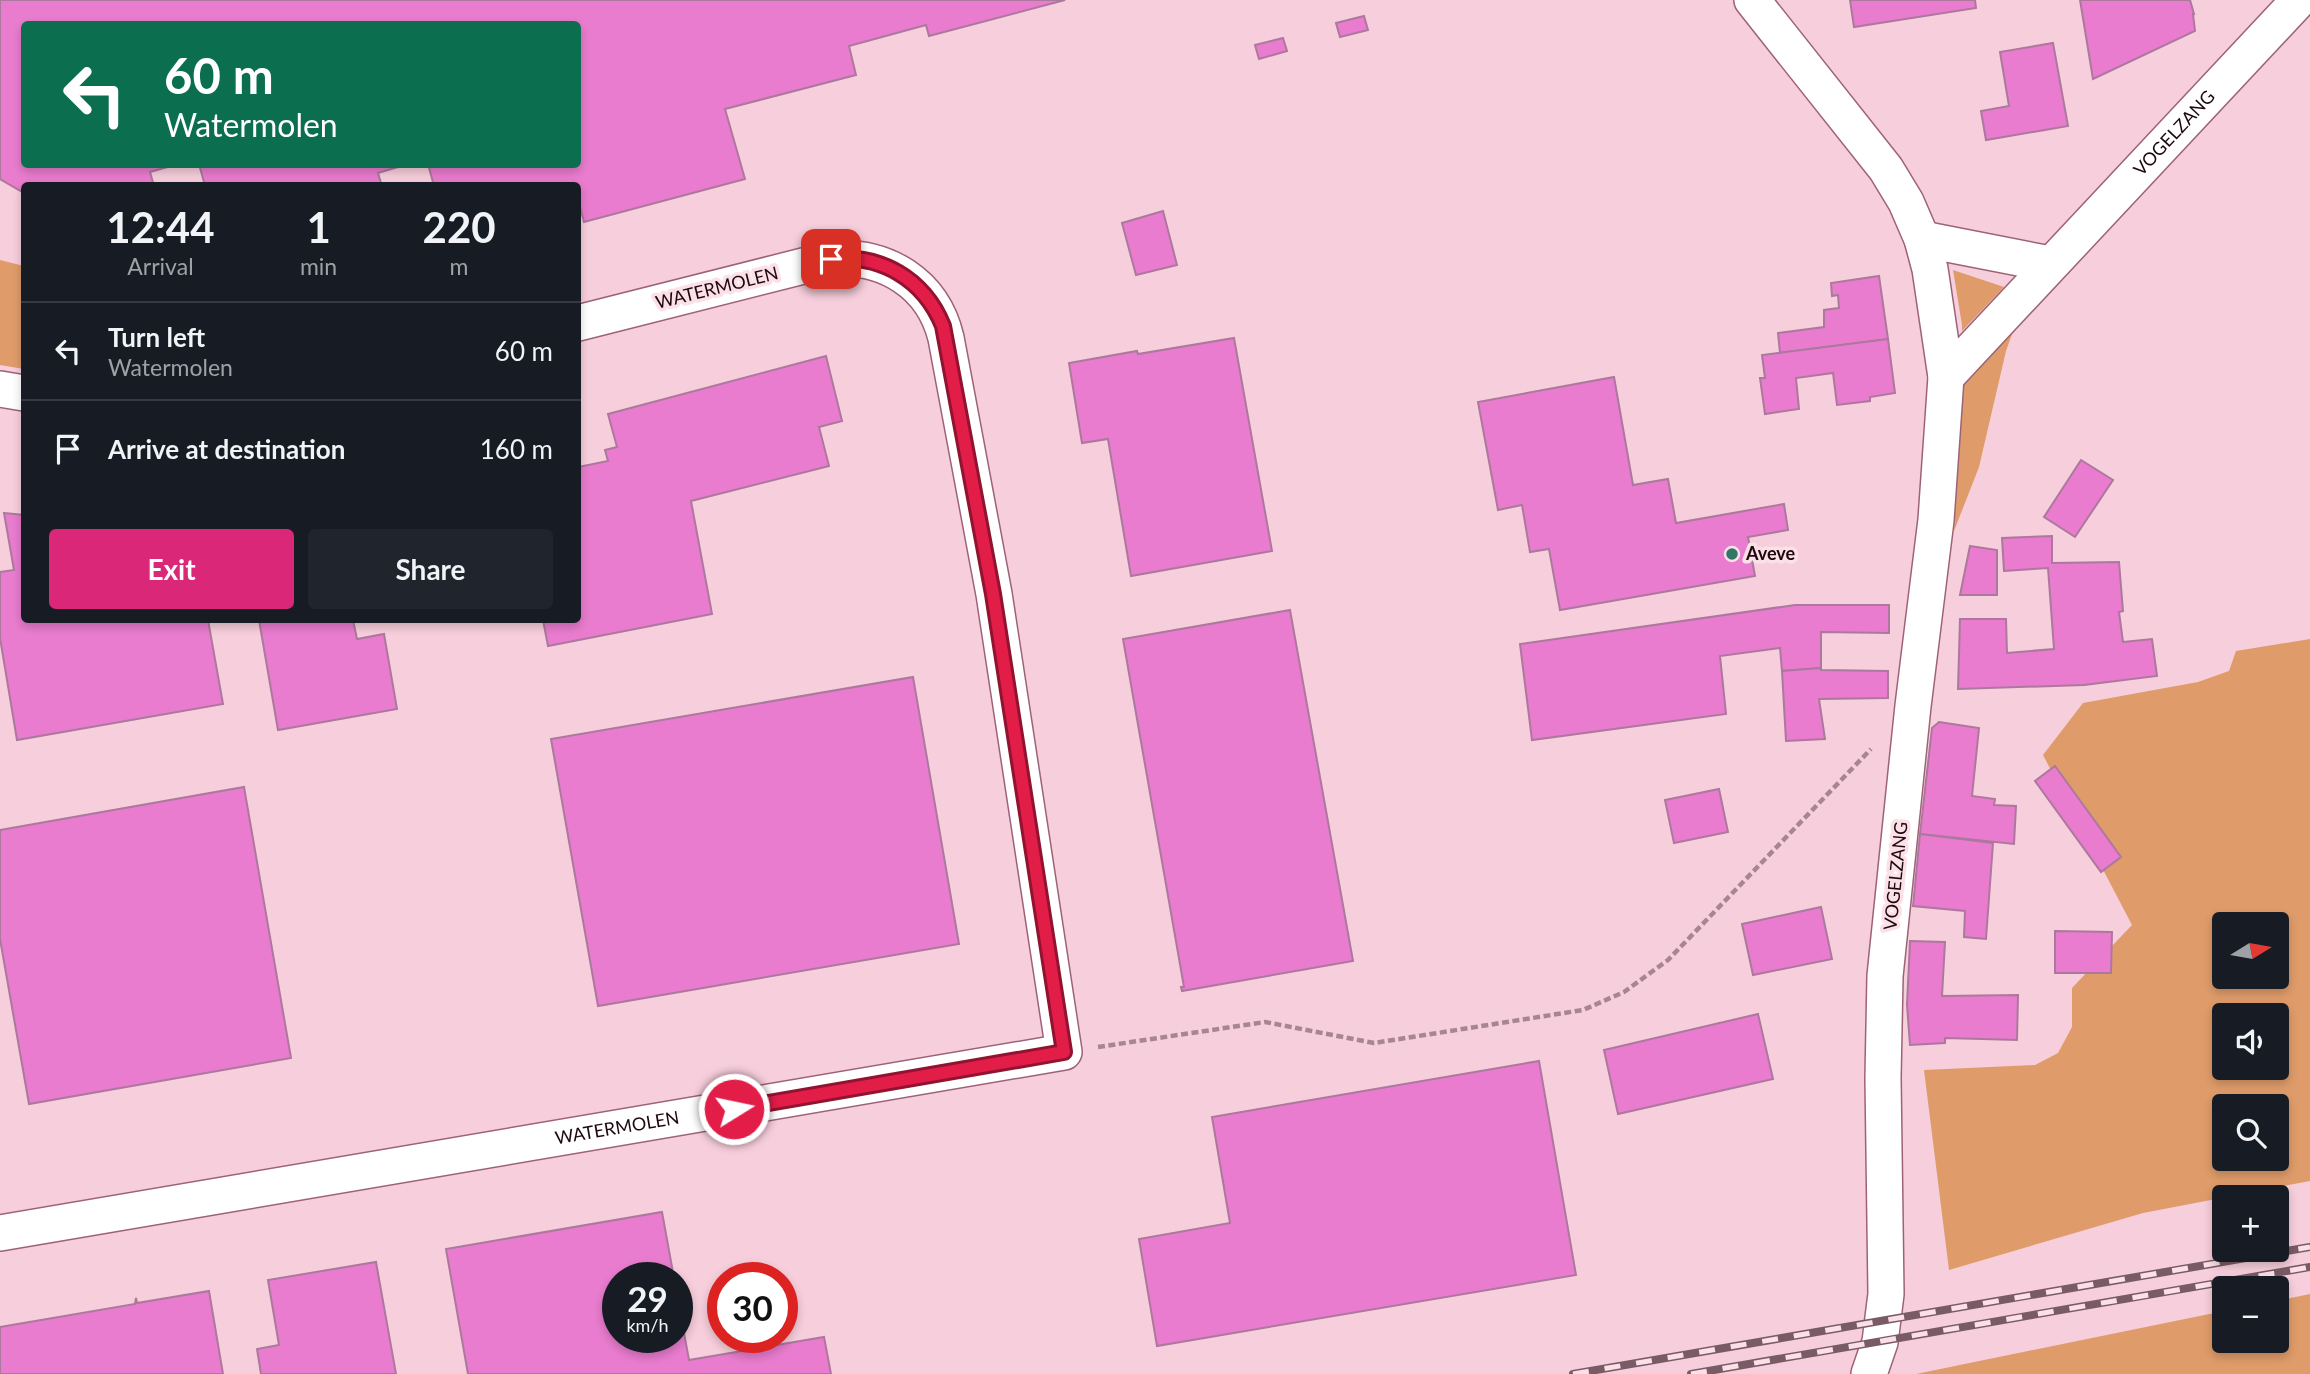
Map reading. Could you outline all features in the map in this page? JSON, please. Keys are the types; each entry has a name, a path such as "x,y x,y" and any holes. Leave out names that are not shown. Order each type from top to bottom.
{"street":[{"name":"VOGELZANG","path":"1752,0 1886,169 1906,202 1922,239 1930,269 1946,377 1936,520 1913,706 1885,976 1883,1078 1886,1294 1880,1342 1869,1374"},
{"name":"VOGELZANG","path":"1946,377 2299,0"},
{"path":"1922,239 2050,264"},
{"name":"WATERMOLEN","path":"0,1233 1064,1052 993,594 946,338 938,314 909,279 888,266 846,258 831,259 581,322"},
{"path":"0,389 21,392"}],"path":[{"path":"1064,1052 1265,1021 1374,1043 1583,1010 1624,992 1668,960 1875,745"}],"shaded area":[{"path":"0,260 21,265 21,368 0,365"},
{"path":"1953,270 2004,287 1962,331 1962,325"},
{"path":"2016,323 2006,351 1979,467 1954,531 1961,383"},
{"path":"2310,639 2310,1181 2289,1185 2212,1185 2212,1200 2143,1213 1949,1270 1924,1070 2035,1065 2058,1053 2072,1027 2072,988 2132,925 2043,755 2083,703 2198,682 2229,671 2236,651"},
{"path":"2310,1294 2310,1374 1916,1374 2212,1313 2212,1353 2289,1353 2289,1298"}],"building":[{"path":"0,0 1065,0 929,36 926,25 849,46 856,75 725,109 745,179 584,222 581,210 581,182 433,182 429,168 581,168 581,21 21,21 21,168 164,168 150,172 153,182 21,182 21,191 0,179"},
{"path":"1850,0 1975,0 1976,8 1854,27"},
{"path":"2080,0 2190,0 2195,31 2093,79"},
{"path":"1364,16 1368,30 1340,37 1336,23"},
{"path":"1283,38 1287,51 1259,59 1255,45"},
{"path":"2053,43 2068,126 1986,140 1981,111 2009,106 2000,52"},
{"path":"200,168 395,168 378,173 381,182 204,182"},
{"path":"1163,211 1177,265 1136,275 1122,223"},
{"path":"1879,276 1888,339 1780,353 1778,333 1824,327 1824,310 1839,308 1838,295 1832,296 1831,283"},
{"path":"1234,338 1272,551 1131,576 1108,439 1082,443 1069,363"},
{"path":"1888,339 1895,393 1870,397 1870,401 1837,405 1833,373 1796,378 1799,409 1765,414 1760,378 1765,378 1762,355"},
{"path":"826,356 842,421 819,427 829,466 691,501 712,614 548,646 544,623 581,623 581,466 608,461 605,450 617,447 608,414"},
{"path":"1614,377 1633,485 1668,479 1676,523 1784,504 1788,530 1748,537 1755,576 1560,610 1549,549 1530,552 1522,505 1498,510 1478,402"},
{"path":"2081,460 2113,480 2075,537 2044,517"},
{"path":"4,513 21,515 21,623 209,623 223,704 17,740 0,638 0,572 14,570"},
{"path":"2052,536 2052,563 2119,562 2123,611 2119,612 2123,642 2152,639 2157,676 2084,685 1958,689 1960,619 2006,619 2007,653 2054,649 2048,568 2004,571 2002,538"},
{"path":"1970,546 1997,550 1997,595 1960,595"},
{"path":"1795,605 1889,605 1889,633 1821,632 1821,668 1782,671 1780,648 1720,656 1726,714 1532,740 1520,644"},
{"path":"1290,610 1353,961 1182,991 1181,987 1184,987 1123,639"},
{"path":"260,623 354,623 357,639 384,634 397,709 278,730"},
{"path":"1821,668 1888,671 1888,698 1819,699 1825,739 1786,741 1782,671"},
{"path":"913,677 959,944 598,1006 551,739"},
{"path":"1939,722 1979,728 1972,796 1995,799 1994,805 2016,806 2014,844 1920,834 1932,728"},
{"path":"2055,766 2121,857 2101,872 2035,781"},
{"path":"244,787 291,1058 29,1104 0,939 0,830"},
{"path":"1719,789 1728,832 1674,843 1665,800"},
{"path":"1920,834 1993,843 1986,939 1964,937 1965,911 1913,906"},
{"path":"1821,907 1832,959 1753,975 1742,924"},
{"path":"2055,931 2112,932 2111,973 2055,973"},
{"path":"1910,941 1945,942 1942,996 2018,995 2017,1040 1945,1038 1945,1043 1910,1045 1907,1005"},
{"path":"1758,1014 1773,1079 1618,1114 1604,1050"},
{"path":"1539,1061 1576,1275 1157,1346 1139,1239 1230,1223 1212,1117"},
{"path":"662,1212 671,1262 602,1262 602,1353 688,1353 689,1360 730,1353 798,1353 798,1341 824,1337 831,1374 468,1374 446,1249"},
{"path":"376,1262 396,1374 261,1374 257,1349 279,1345 268,1280"},
{"path":"209,1291 223,1374 0,1374 0,1327 135,1304 136,1298 137,1303"}],"railway":[{"path":"1573,1374 2310,1247"},
{"path":"1691,1374 2310,1267"}],"place":[{"name":"Aveve","path":"1732,554"}],"route":[{"path":"734,1109 1064,1052 993,594 943,326 921,289 900,272 876,262 831,259"}]}
